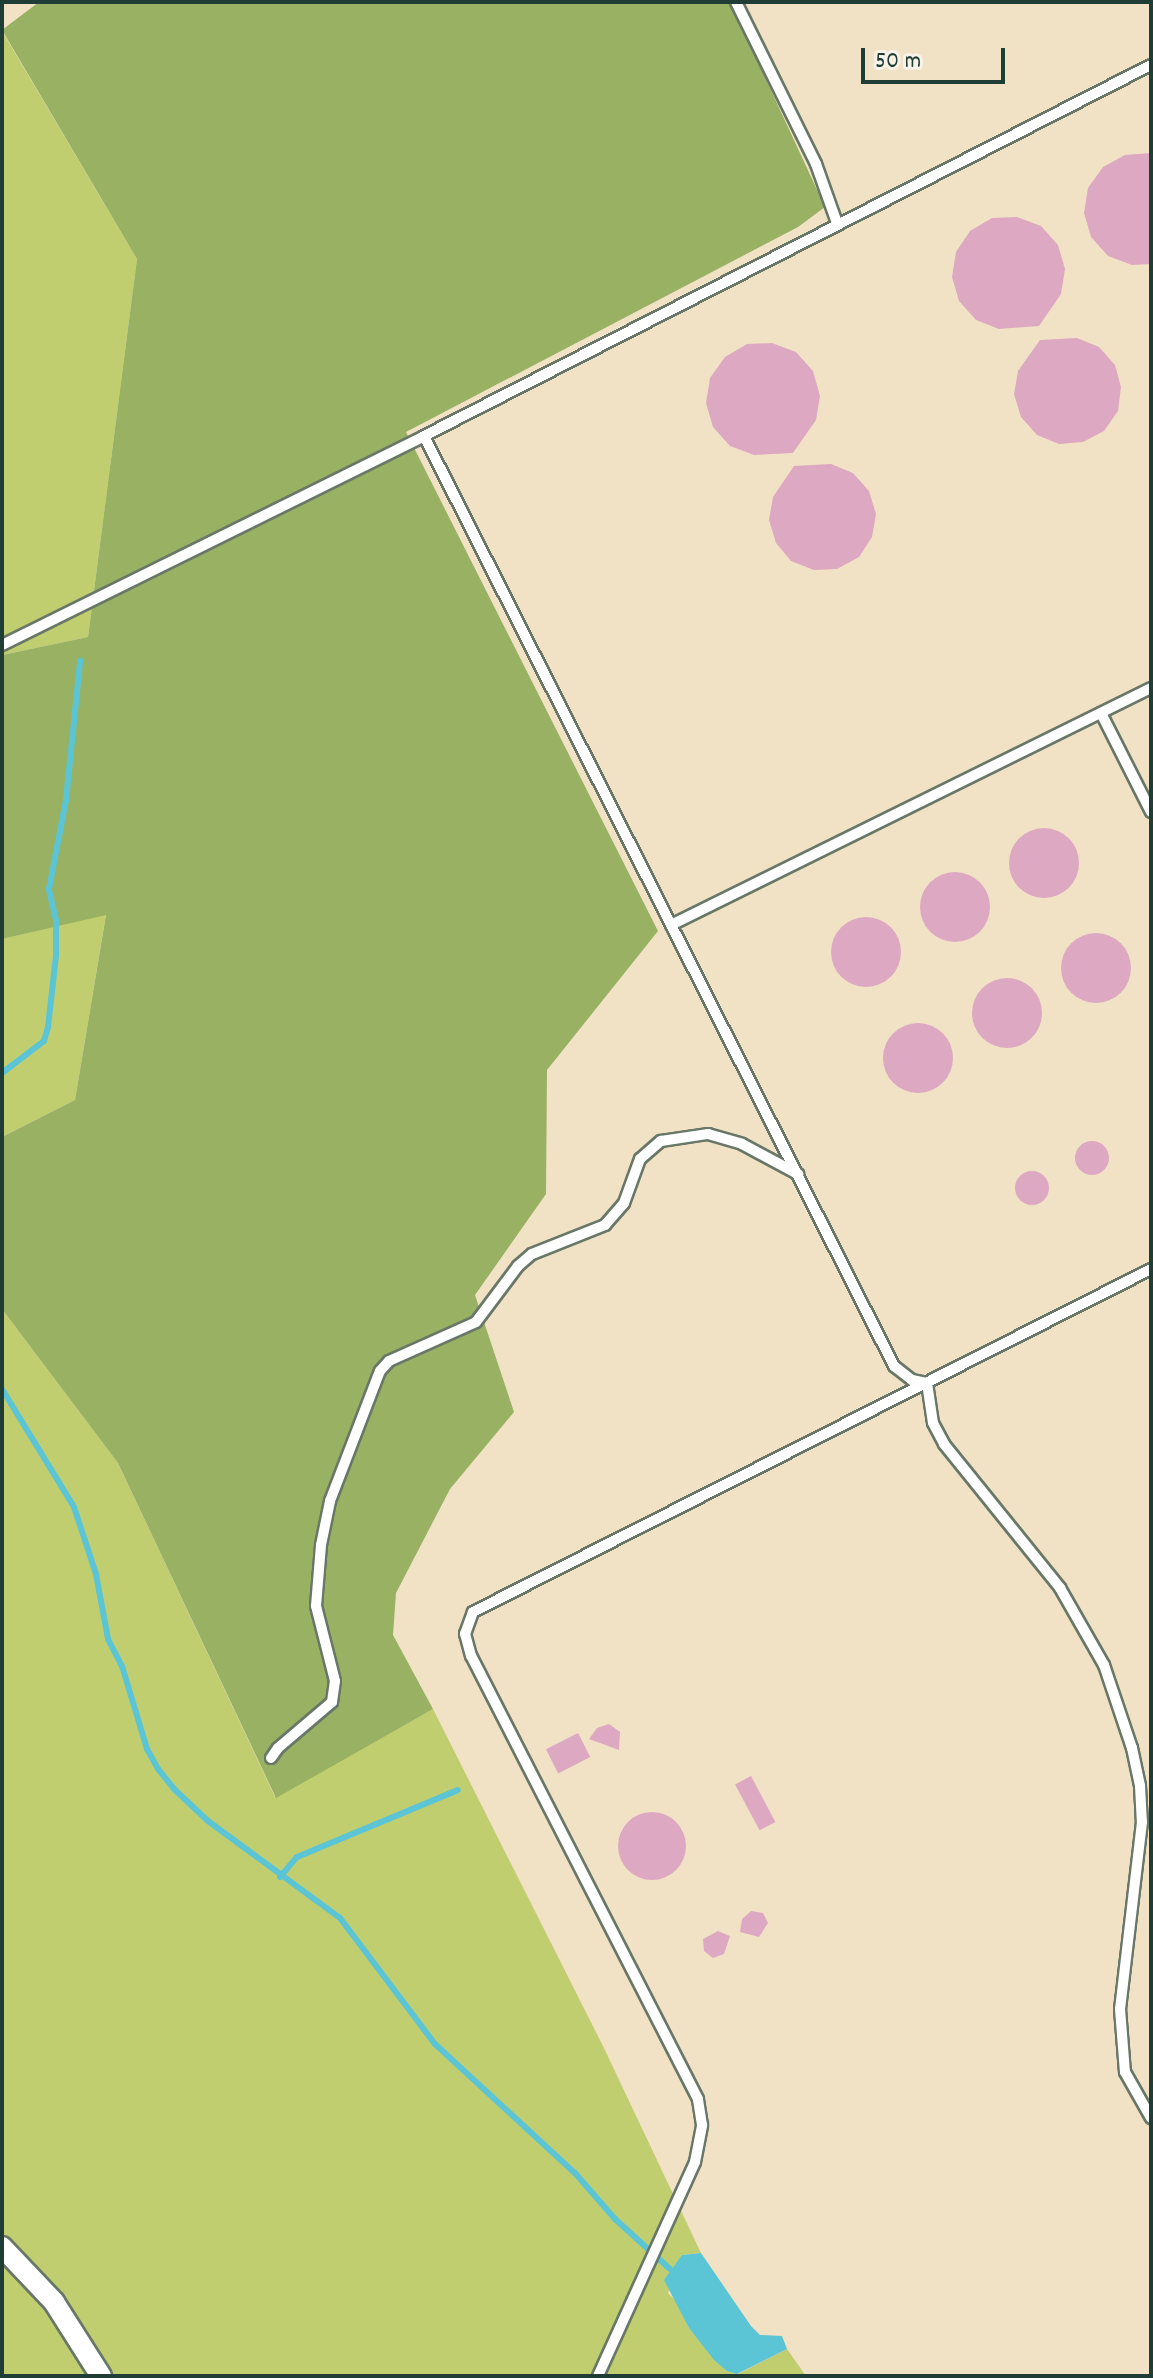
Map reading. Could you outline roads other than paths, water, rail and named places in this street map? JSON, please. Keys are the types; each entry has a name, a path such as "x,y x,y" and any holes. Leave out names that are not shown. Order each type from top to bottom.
{"street":[{"path":"2,2247 54,2302 101,2376"}],"lane":[{"path":"736,2 816,164 837,223"},
{"path":"2,645 424,436 1151,65"},
{"path":"424,436 894,1366 912,1380 927,1383"},
{"path":"671,925 1151,688"},
{"path":"1101,713 1151,812"},
{"path":"271,1758 278,1748 332,1702 335,1681 316,1606 321,1545 330,1501 380,1371 389,1361 476,1322 518,1266 532,1254 605,1225 618,1214 640,1159 661,1141 708,1134 742,1144 800,1175"},
{"path":"598,2376 695,2162 702,2125 698,2099 471,1656 465,1634 473,1612 1151,1269"},
{"path":"927,1383 933,1423 944,1444 1060,1588 1080,1620 1104,1665 1132,1748 1142,1822 1120,2009 1125,2072 1151,2118"}],"water":[{"path":"701,2253 751,2326 760,2335 782,2336 787,2349 737,2374 727,2371 714,2360 689,2328 664,2280 682,2255"}],"waterway":[{"path":"2,1073 44,1041 48,1027 56,956 56,920 49,889 66,800 80,661"},
{"path":"2,1389 74,1507 96,1574 108,1639 122,1666 147,1749 158,1769 208,1821 340,1918 435,2044 575,2173 615,2219 670,2269"},
{"path":"280,1877 297,1857 458,1790"}]}
